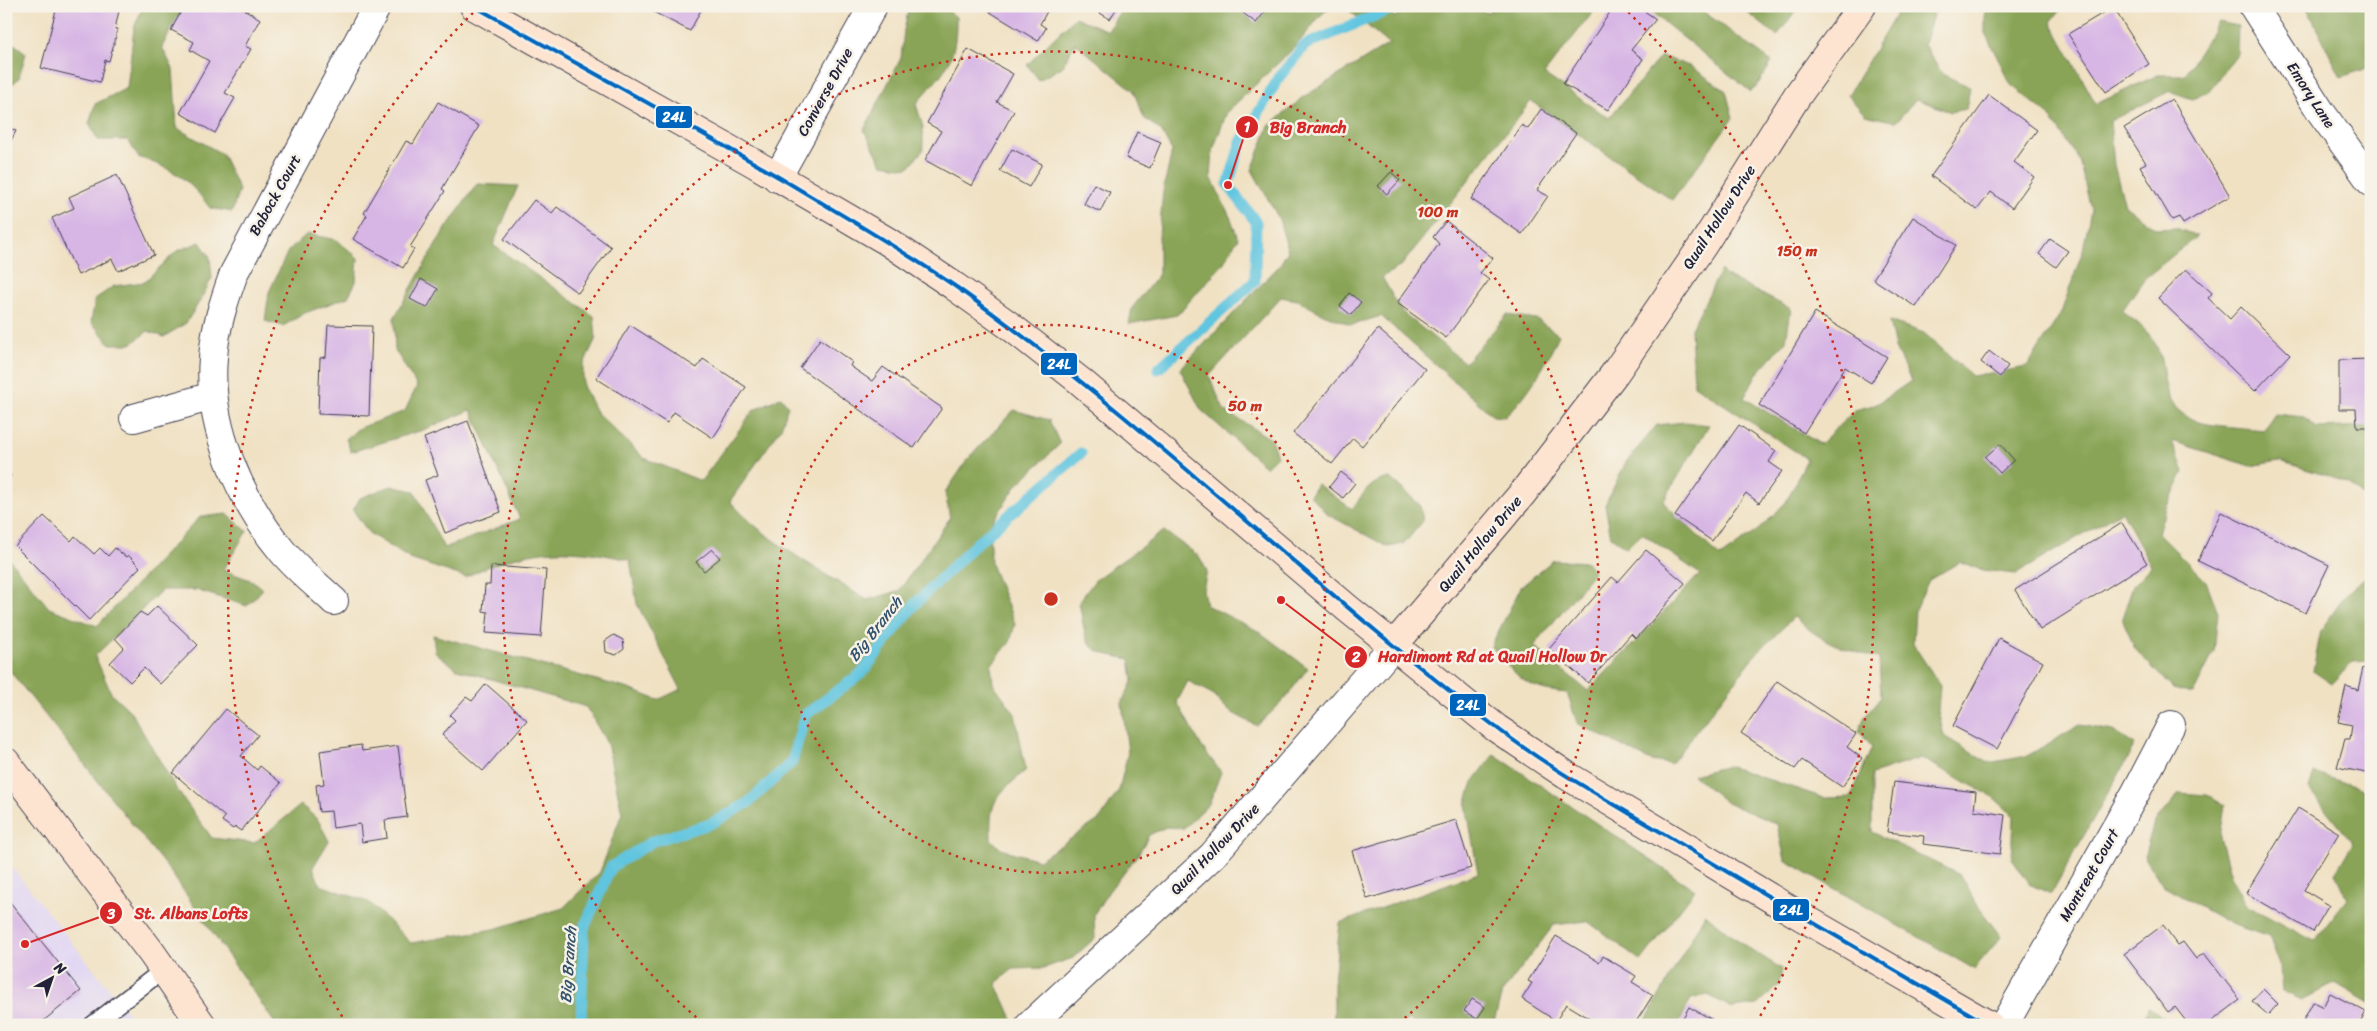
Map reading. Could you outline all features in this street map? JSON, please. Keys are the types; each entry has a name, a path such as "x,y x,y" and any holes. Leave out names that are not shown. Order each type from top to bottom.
{"street":[{"name":"Babock Court","path":"334,601 282,552 250,504 230,462 213,396 213,358 219,317 234,273 377,6"},
{"path":"474,6 887,241 1010,326 1496,728 1566,775 1797,914 1989,1025"},
{"name":"Converse Drive","path":"777,178 873,6"},
{"name":"Quail Hollow Drive","path":"1030,1025 1213,855 1522,494 1615,373 1702,245 1796,96 1862,6"},
{"name":"Emory Lane","path":"2253,6 2321,112 2371,182"},
{"path":"134,418 213,396"},
{"name":"Montreat Court","path":"2004,1025 2172,725"},
{"path":"6,762 163,970 202,1025"}],"lane":[{"path":"92,1025 163,970"}],"shaded area":[{"path":"6,860 138,1025 6,1025"}],"green space":[{"path":"143,6 184,6 162,47 173,69 177,128 222,154 239,190 232,212 210,208 202,197 178,175 138,157 128,140 98,140 89,124 95,104 127,88 134,28"},
{"path":"942,6 956,17 956,33 947,66 916,104 923,127 923,150 908,168 882,164 864,130 901,58 909,7"},
{"path":"1123,6 1332,6 1322,14 1295,47 1227,112 1213,150 1211,177 1238,238 1223,264 1177,315 1129,324 1132,308 1159,274 1159,235 1163,192 1172,151 1161,131 1144,118 1133,90 1075,43 1062,67 1039,80 1027,65 1075,17 1108,31"},
{"path":"1344,6 1382,6 1394,17 1416,6 1466,6 1489,13 1493,6 1598,6 1544,74 1609,118 1661,56 1692,67 1726,91 1733,118 1672,200 1531,101 1401,266 1382,277 1401,311 1465,363 1507,315 1536,319 1559,335 1548,358 1529,389 1505,417 1493,416 1381,316 1352,325 1323,314 1297,300 1281,297 1209,376 1224,410 1271,439 1277,456 1266,467 1201,410 1180,369 1279,266 1288,251 1279,219 1252,170 1269,126 1305,96 1389,44"},
{"path":"1644,6 1696,6 1772,62 1751,92"},
{"path":"1739,6 1799,6 1777,36"},
{"path":"1901,6 1936,6 1924,44 1942,74 1970,87 1966,109 1951,112 1916,99 1896,122 1865,115 1848,95"},
{"path":"1985,6 2063,6 2051,22 2096,104 2158,75 2185,75 2218,22 2238,26 2237,54 2208,92 2192,99 2170,91 2110,121 2114,165 2125,206 2156,229 2176,228 2197,236 2144,279 2122,311 2142,327 2154,341 2161,358 2166,389 2170,398 2175,407 2196,421 2219,426 2264,430 2275,414 2304,417 2317,428 2371,426 2371,501 2346,482 2280,461 2251,466 2172,441 2184,472 2166,508 2158,533 2206,581 2218,612 2214,652 2193,694 2173,689 2135,649 2122,618 2133,585 2151,566 2122,511 2016,574 1982,570 1960,562 1929,580 1915,610 1913,644 1940,685 1938,711 1944,736 1988,763 2027,756 2080,725 2113,731 2135,745 2051,894 2029,884 2012,859 2014,816 1993,797 1921,758 1872,774 1872,832 1960,875 1978,906 2001,937 1974,969 1785,860 1777,824 1727,803 1693,775 1728,766 1824,798 1851,797 1872,747 1859,731 1864,718 1881,697 1879,658 1834,644 1814,633 1794,617 1757,653 1671,764 1651,761 1577,723 1567,693 1531,685 1515,673 1491,646 1521,587 1553,560 1587,562 1594,572 1534,646 1588,691 1700,574 1642,533 1627,548 1611,537 1605,505 1626,462 1657,425 1685,422 1709,425 1663,502 1720,557 1758,530 1786,502 1807,459 1694,385 1691,329 1721,270 1726,276 1791,309 1786,341 1756,375 1744,398 1820,444 1855,410 1877,404 1911,381 1895,348 1889,321 1924,333 1972,376 2027,367 2061,313 2083,250 2091,209 2079,160 2049,115 2011,85 1985,33"},
{"path":"2306,6 2371,6 2371,67 2341,77"},
{"path":"6,38 26,53 19,78 6,90"},
{"path":"477,184 518,186 493,245 594,316 596,338 583,366 583,386 596,412 644,458 701,481 754,410 781,397 788,406 781,428 730,501 759,529 776,542 867,600 899,591 950,518 945,493 968,459 1014,410 1049,420 1060,444 1017,485 989,527 991,564 1015,624 1010,642 991,665 993,683 1015,714 1026,770 1002,792 994,806 991,839 1001,849 1039,860 1100,819 1119,790 1128,752 1122,703 1133,680 1130,659 1103,653 1090,644 1086,638 1079,602 1096,579 1164,531 1199,556 1207,571 1203,590 1206,605 1258,631 1308,668 1284,700 1257,726 1229,711 1214,695 1188,681 1177,702 1202,747 1221,772 1209,804 1184,828 1166,827 1149,835 1139,853 1109,891 1094,914 1095,938 1073,958 1044,968 1013,969 996,983 1015,1025 276,1025 172,874 6,666 6,555 49,608 97,626 200,517 227,514 247,531 223,570 253,581 263,589 247,606 196,590 162,590 95,656 111,693 131,712 177,790 212,838 254,843 301,805 318,820 329,841 313,867 320,885 369,902 411,943 494,929 563,908 600,872 622,813 607,743 586,707 457,669 435,652 433,635 629,689 658,700 681,689 637,604 630,560 584,552 546,552 527,554 465,577 410,559 369,533 353,510 360,498 391,486 414,491 444,548 520,519 471,410 423,430 351,452 346,439 359,428 405,411 417,386 395,350 394,318 442,234"},
{"path":"307,234 337,240 358,258 356,282 348,297 305,313 283,326 265,321 269,292 288,251"},
{"path":"200,242 210,257 212,278 186,323 164,337 148,331 131,344 110,344 91,322 95,299 114,286 144,282 177,251"},
{"path":"1390,478 1420,505 1423,521 1404,544 1388,547 1327,514 1310,495 1317,484 1352,509 1372,485"},
{"path":"2371,572 2371,661 2353,662 2332,684 2313,671 2321,630 2347,593"},
{"path":"1494,754 1695,890 1641,961 1587,921 1554,925 1502,993 1493,1025 1415,1025 1410,1020 1399,1025 1334,1025 1334,980 1340,923 1478,873 1466,804 1473,782"},
{"path":"2314,772 2371,792 2371,1004 2335,983 2302,1000 2282,991 2280,967 2269,937 2231,924 2163,886 2144,856 2154,823 2179,793 2207,795 2225,806 2220,837 2231,877 2246,905 2314,941 2347,899 2335,873 2353,843 2309,789"},
{"path":"1705,914 1747,947 1782,969 1779,985 1757,1005 1732,1008 1708,995 1691,999 1678,1025 1643,1025"},
{"path":"2149,1007 2173,1025 2142,1025"}],"building":[{"path":"57,6 120,6 115,29 118,29 109,61 105,60 100,82 41,68"},
{"path":"184,6 239,6 260,19 245,46 251,49 225,93 235,98 215,133 180,113 209,61 190,50 194,42 171,30"},
{"path":"647,6 703,6 690,31 646,8"},
{"path":"993,6 1050,6 1040,24 1046,28 1038,41 990,12"},
{"path":"1088,6 1118,6 1110,19"},
{"path":"1240,6 1267,6 1268,8 1256,23 1238,9"},
{"path":"1614,6 1637,6 1656,19 1631,50 1643,59 1608,110 1563,84"},
{"path":"2113,7 2149,64 2106,92 2068,34"},
{"path":"968,49 1013,74 997,102 1014,111 972,186 925,160 941,131 927,123"},
{"path":"1989,95 2037,130 2014,162 2034,177 2012,208 1991,192 1977,210 1931,176"},
{"path":"2172,99 2230,196 2183,224 2179,217 2172,220 2140,166 2146,163 2124,128"},
{"path":"438,102 479,126 442,189 445,191 410,247 414,249 403,268 353,239 367,215 364,213 406,141 413,144"},
{"path":"1541,109 1576,133 1537,190 1548,196 1522,234 1471,199 1522,125 1528,129"},
{"path":"6,126 16,131 6,150"},
{"path":"1137,132 1161,142 1150,168 1126,158"},
{"path":"1012,149 1042,164 1029,187 1000,171"},
{"path":"1391,172 1400,180 1387,194 1378,186"},
{"path":"117,175 154,255 118,271 112,259 78,275 52,218 74,208 69,197"},
{"path":"1094,184 1110,192 1100,212 1084,204"},
{"path":"534,200 552,213 557,207 611,247 578,293 504,239"},
{"path":"1913,217 1956,245 1916,307 1873,279"},
{"path":"1446,221 1493,258 1480,273 1489,280 1446,338 1397,303 1439,244 1433,237"},
{"path":"2050,239 2068,251 2056,267 2039,254"},
{"path":"2186,269 2212,293 2208,298 2230,319 2241,307 2290,354 2255,391 2158,298"},
{"path":"421,279 438,289 427,308 410,299"},
{"path":"1349,293 1361,302 1351,315 1340,306"},
{"path":"1815,312 1887,357 1871,383 1845,367 1804,433 1759,405"},
{"path":"328,325 372,326 369,416 318,414 320,358 326,357"},
{"path":"630,325 697,368 703,359 746,387 713,438 674,412 667,423 596,378"},
{"path":"1378,329 1425,369 1362,446 1353,438 1332,464 1293,433"},
{"path":"820,339 852,362 850,366 872,381 883,367 942,408 914,448 800,368"},
{"path":"1989,351 2008,366 2000,377 1981,362"},
{"path":"2371,359 2371,427 2357,427 2356,409 2339,409 2339,360"},
{"path":"468,421 501,512 445,533 425,480 438,475 424,438"},
{"path":"1739,425 1776,451 1769,462 1782,471 1759,503 1746,493 1712,541 1675,516"},
{"path":"2000,444 2014,460 2000,473 1985,457"},
{"path":"7,465 11,477 6,477"},
{"path":"1341,472 1355,483 1343,498 1329,487"},
{"path":"2221,512 2329,565 2306,613 2198,561"},
{"path":"44,516 71,541 75,536 94,554 100,548 108,556 115,548 126,557 128,555 140,567 89,620 15,546"},
{"path":"2122,523 2147,563 2040,630 2015,590"},
{"path":"712,549 720,558 704,571 696,562"},
{"path":"1646,550 1685,583 1636,639 1631,634 1588,683 1549,649 1612,577 1618,582"},
{"path":"491,566 546,570 541,637 486,633 488,612 483,611 485,585 490,585"},
{"path":"157,606 198,645 160,684 144,668 130,682 110,663 124,648 115,638 140,612 147,616"},
{"path":"614,635 623,640 624,649 616,655 606,652 605,641"},
{"path":"1999,638 2043,662 1997,749 1953,726"},
{"path":"2363,668 2371,671 2371,774 2337,767 2345,739 2350,739 2352,725 2338,722 2346,686 2358,690"},
{"path":"1777,681 1856,734 1847,747 1862,758 1842,787 1802,760 1795,769 1741,733"},
{"path":"486,684 527,720 483,771 442,735 455,720 450,715 466,697 472,701"},
{"path":"226,709 258,735 241,756 257,770 260,766 281,783 241,831 235,827 233,829 222,821 225,817 173,773"},
{"path":"361,745 362,751 398,746 407,817 385,820 387,838 362,842 360,824 333,828 331,811 319,812 316,785 324,784 320,751"},
{"path":"1894,782 1976,792 1974,810 2005,815 2000,854 1923,844 1924,836 1887,832"},
{"path":"2298,808 2339,833 2304,890 2329,905 2313,932 2246,893"},
{"path":"1456,820 1471,868 1367,899 1352,851"},
{"path":"6,897 81,991 38,1025 6,1025"},
{"path":"2163,925 2178,945 2183,942 2196,959 2204,953 2240,1000 2207,1025 2189,1025 2175,1007 2168,1012 2124,954"},
{"path":"1556,936 1599,962 1603,956 1636,976 1632,982 1653,995 1634,1025 1600,1025 1566,1004 1556,1021 1522,999 1532,983 1528,981"},
{"path":"2263,989 2278,1004 2268,1015 2252,1001"},
{"path":"2330,993 2366,1012 2360,1023 2362,1025 2301,1025 2313,1002 2323,1007"},
{"path":"1472,999 1485,1007 1477,1019 1464,1011"},
{"path":"1689,1007 1722,1025 1679,1025"}],"waterway":[{"name":"Big Branch","path":"1158,369 1255,281 1256,222 1228,185 1241,142 1280,76 1305,45 1399,6"},
{"name":"Big Branch","path":"581,1025 584,928 611,867 653,841 710,824 748,803 792,762 805,715 862,673 915,604 978,542 1081,453"}],"transit line":[{"name":"24L","path":"474,6 787,182 874,234 959,289 1096,394 1425,672 1514,741 1603,798 1989,1025"}],"place":[{"name":"Big Branch","path":"1228,185"},
{"name":"Hardimont Rd at Quail Hollow Dr","path":"1281,600"},
{"name":"St. Albans Lofts","path":"25,944"}]}
